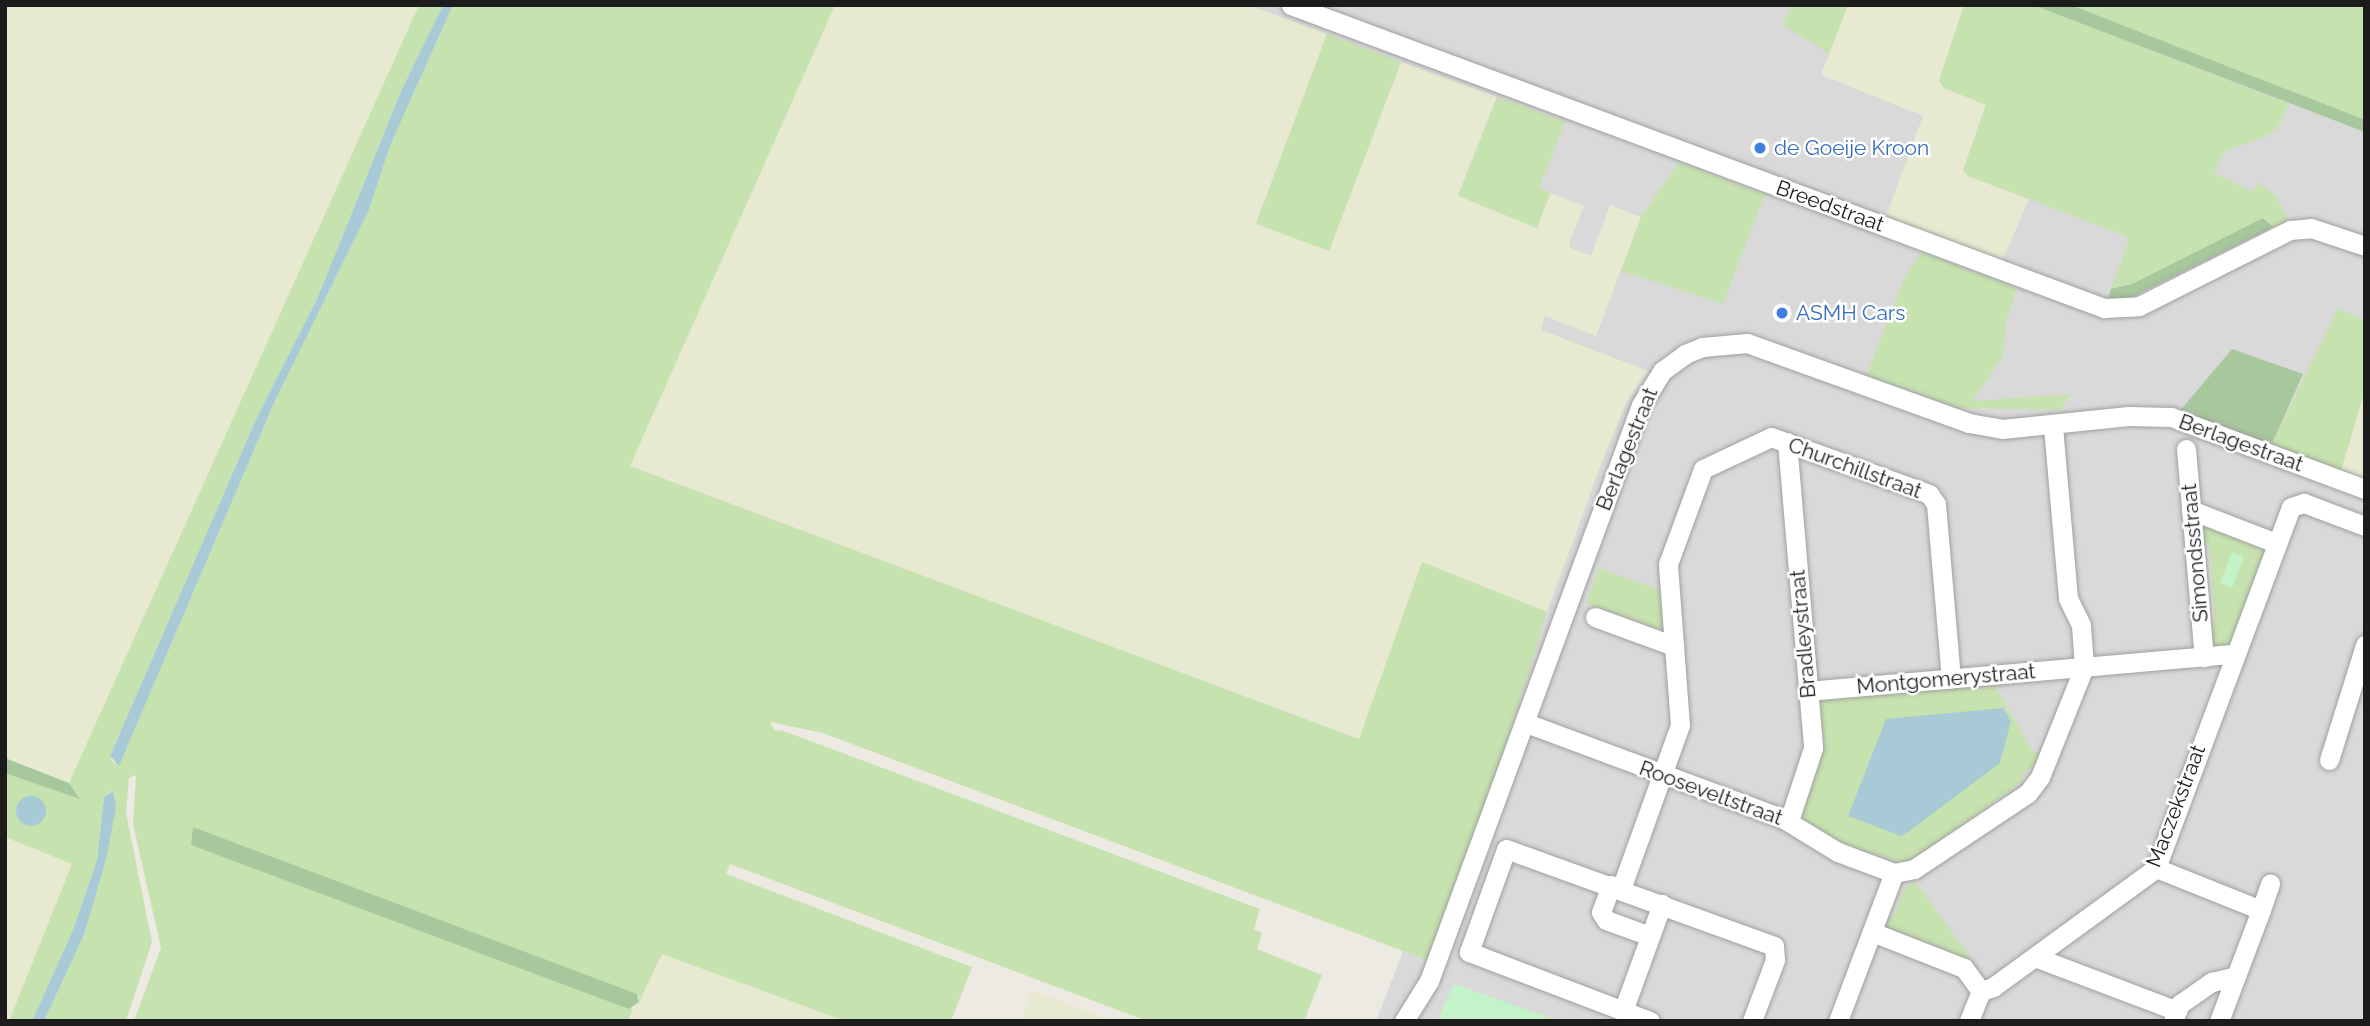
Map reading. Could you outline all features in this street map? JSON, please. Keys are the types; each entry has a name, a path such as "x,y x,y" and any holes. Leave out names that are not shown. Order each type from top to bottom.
{"street":[{"name":"Breedstraat","path":"1291,5 2104,308 2139,306 2290,230 2311,229 2365,246"},
{"name":"Berlagestraat","path":"1404,1021 1429,981 1641,405 1662,370 1685,354 1713,345 1747,343 1977,425 2002,429 2128,416 2171,417 2365,489"},
{"path":"1838,1021 1894,873 1914,869 2028,793 2040,777 2084,667 2081,625 2068,598 2053,425"},
{"name":"Churchillstraat","path":"1650,936 1606,920 1601,912 1616,887 1680,725 1668,564 1703,469 1772,437 1929,494 1936,504 1951,678"},
{"name":"Bradleystraat","path":"1787,442 1813,759 1789,821"},
{"name":"Simondsstraat","path":"2186,449 2204,657"},
{"name":"Maczekstraat","path":"1980,991 2035,957 2157,868 2234,654 2276,544 2296,503 2365,526"},
{"path":"2191,510 2276,544"},
{"path":"1595,617 1674,646"},
{"path":"2329,760 2365,645"},
{"path":"2084,667 2234,654"},
{"name":"Montgomerystraat","path":"1808,691 2084,667"},
{"name":"Rooseveltstraat","path":"1526,723 1789,821 1838,852 1894,873"},
{"path":"1650,1021 1469,952 1506,849 1774,946 1775,960 1752,1021"},
{"path":"2157,868 2261,910"},
{"path":"2220,1021 2270,884"},
{"path":"1623,1011 1662,904"},
{"path":"1872,932 1957,964 1980,991 1969,1021"},
{"path":"2035,957 2175,1016 2180,1004 2212,982 2236,976"}],"shaded area":[{"path":"923,5 2220,5 2365,61 2365,1021 1376,1021 1625,382 890,95"},
{"path":"2209,544 2215,622 2206,623 2199,545"}],"green space":[{"path":"5,5 419,5 69,783 5,758"},
{"path":"419,5 443,5 402,89 317,299 257,417 110,756 114,764 124,754 274,403 369,210 390,146 453,5 835,5 630,466 1359,739 1422,562 1547,612 1492,789 1427,960 823,733 770,722 775,731 781,730 1260,909 1254,929 1262,933 1257,949 1322,975 1304,1021 1147,1021 730,864 726,874 972,967 951,1021 845,1021 662,954 639,1002 639,996 193,827 192,845 633,1009 628,1021 134,1021 161,948 133,824 136,775 129,778 126,813 152,942 126,1021 44,1021 84,935 116,808 111,791 104,797 97,860 73,930 32,1021 9,1021 72,864 5,837 5,773 80,798 69,783"},
{"path":"835,5 1248,5 1327,34 1256,223 1329,250 1401,62 1497,97 1458,195 1537,228 1550,193 1584,206 1569,243 1571,248 1591,256 1610,205 1641,217 1596,336 1545,316 1541,330 1648,371 1627,401 1547,612 1422,562 1360,739 629,466"},
{"path":"1791,5 1848,5 1829,53 1783,25"},
{"path":"1848,5 1964,5 1939,81 1986,105 1963,170 1968,176 2029,199 2001,264 1886,216 1923,116 1821,75"},
{"path":"1964,5 2033,5 2289,104 2277,128 2267,136 2224,152 2214,173 2253,192 2258,182 2276,196 2290,223 2273,227 2263,218 2132,284 2111,289 2128,243 2126,236 1968,176 1963,170 1986,105 1944,88 1939,81"},
{"path":"2033,5 2071,5 2365,120 2365,132"},
{"path":"2071,5 2365,5 2365,120"},
{"path":"1327,34 1401,62 1329,251 1256,224"},
{"path":"1497,97 1565,122 1539,188 1550,193 1537,228 1458,196"},
{"path":"1678,163 1765,194 1723,304 1621,271 1641,217"},
{"path":"2263,218 2273,227 2126,300 2107,302 2111,289 2132,284"},
{"path":"1921,252 2017,288 2006,322 2003,356 1973,401 2071,394 2060,410 1957,408 1866,376 1905,277"},
{"path":"2338,308 2365,321 2365,389 2340,474 2270,448"},
{"path":"2232,349 2303,374 2270,448 2179,412"},
{"path":"2365,392 2365,483 2340,474"},
{"path":"2202,524 2261,542 2267,551 2233,641 2225,650 2209,645 2208,544 2199,545"},
{"path":"2232,552 2244,557 2232,588 2220,583"},
{"path":"1599,568 1665,592 1667,631 1586,604"},
{"path":"1993,683 2032,750 2040,753 2039,761 2023,774 2023,781 1907,864 1842,844 1801,818 1818,699"},
{"path":"5,758 69,783 80,799 5,773"},
{"path":"193,827 637,994 639,1002 629,1009 191,845"},
{"path":"5,837 73,864 9,1021 5,1021"},
{"path":"1915,881 1980,971 1975,974 1884,930 1883,917 1894,917 1904,889"},
{"path":"662,953 845,1021 628,1021"},
{"path":"1454,984 1559,1021 1437,1021"},
{"path":"1032,990 1114,1021 1022,1021"}],"water":[{"path":"443,5 453,5 390,146 369,210 274,403 119,766 110,756 257,417 317,299 402,89"},
{"path":"2003,708 2011,721 2000,763 1908,832 1901,836 1848,816 1886,719"},
{"path":"113,791 116,808 106,859 84,935 44,1021 32,1021 73,930 97,860 104,797"},
{"path":"31,796 42,800 46,811 42,822 31,826 20,822 16,811 20,800"}],"place":[{"name":"de Goeije Kroon","path":"1760,148"},
{"name":"ASMH Cars","path":"1782,313"}]}
